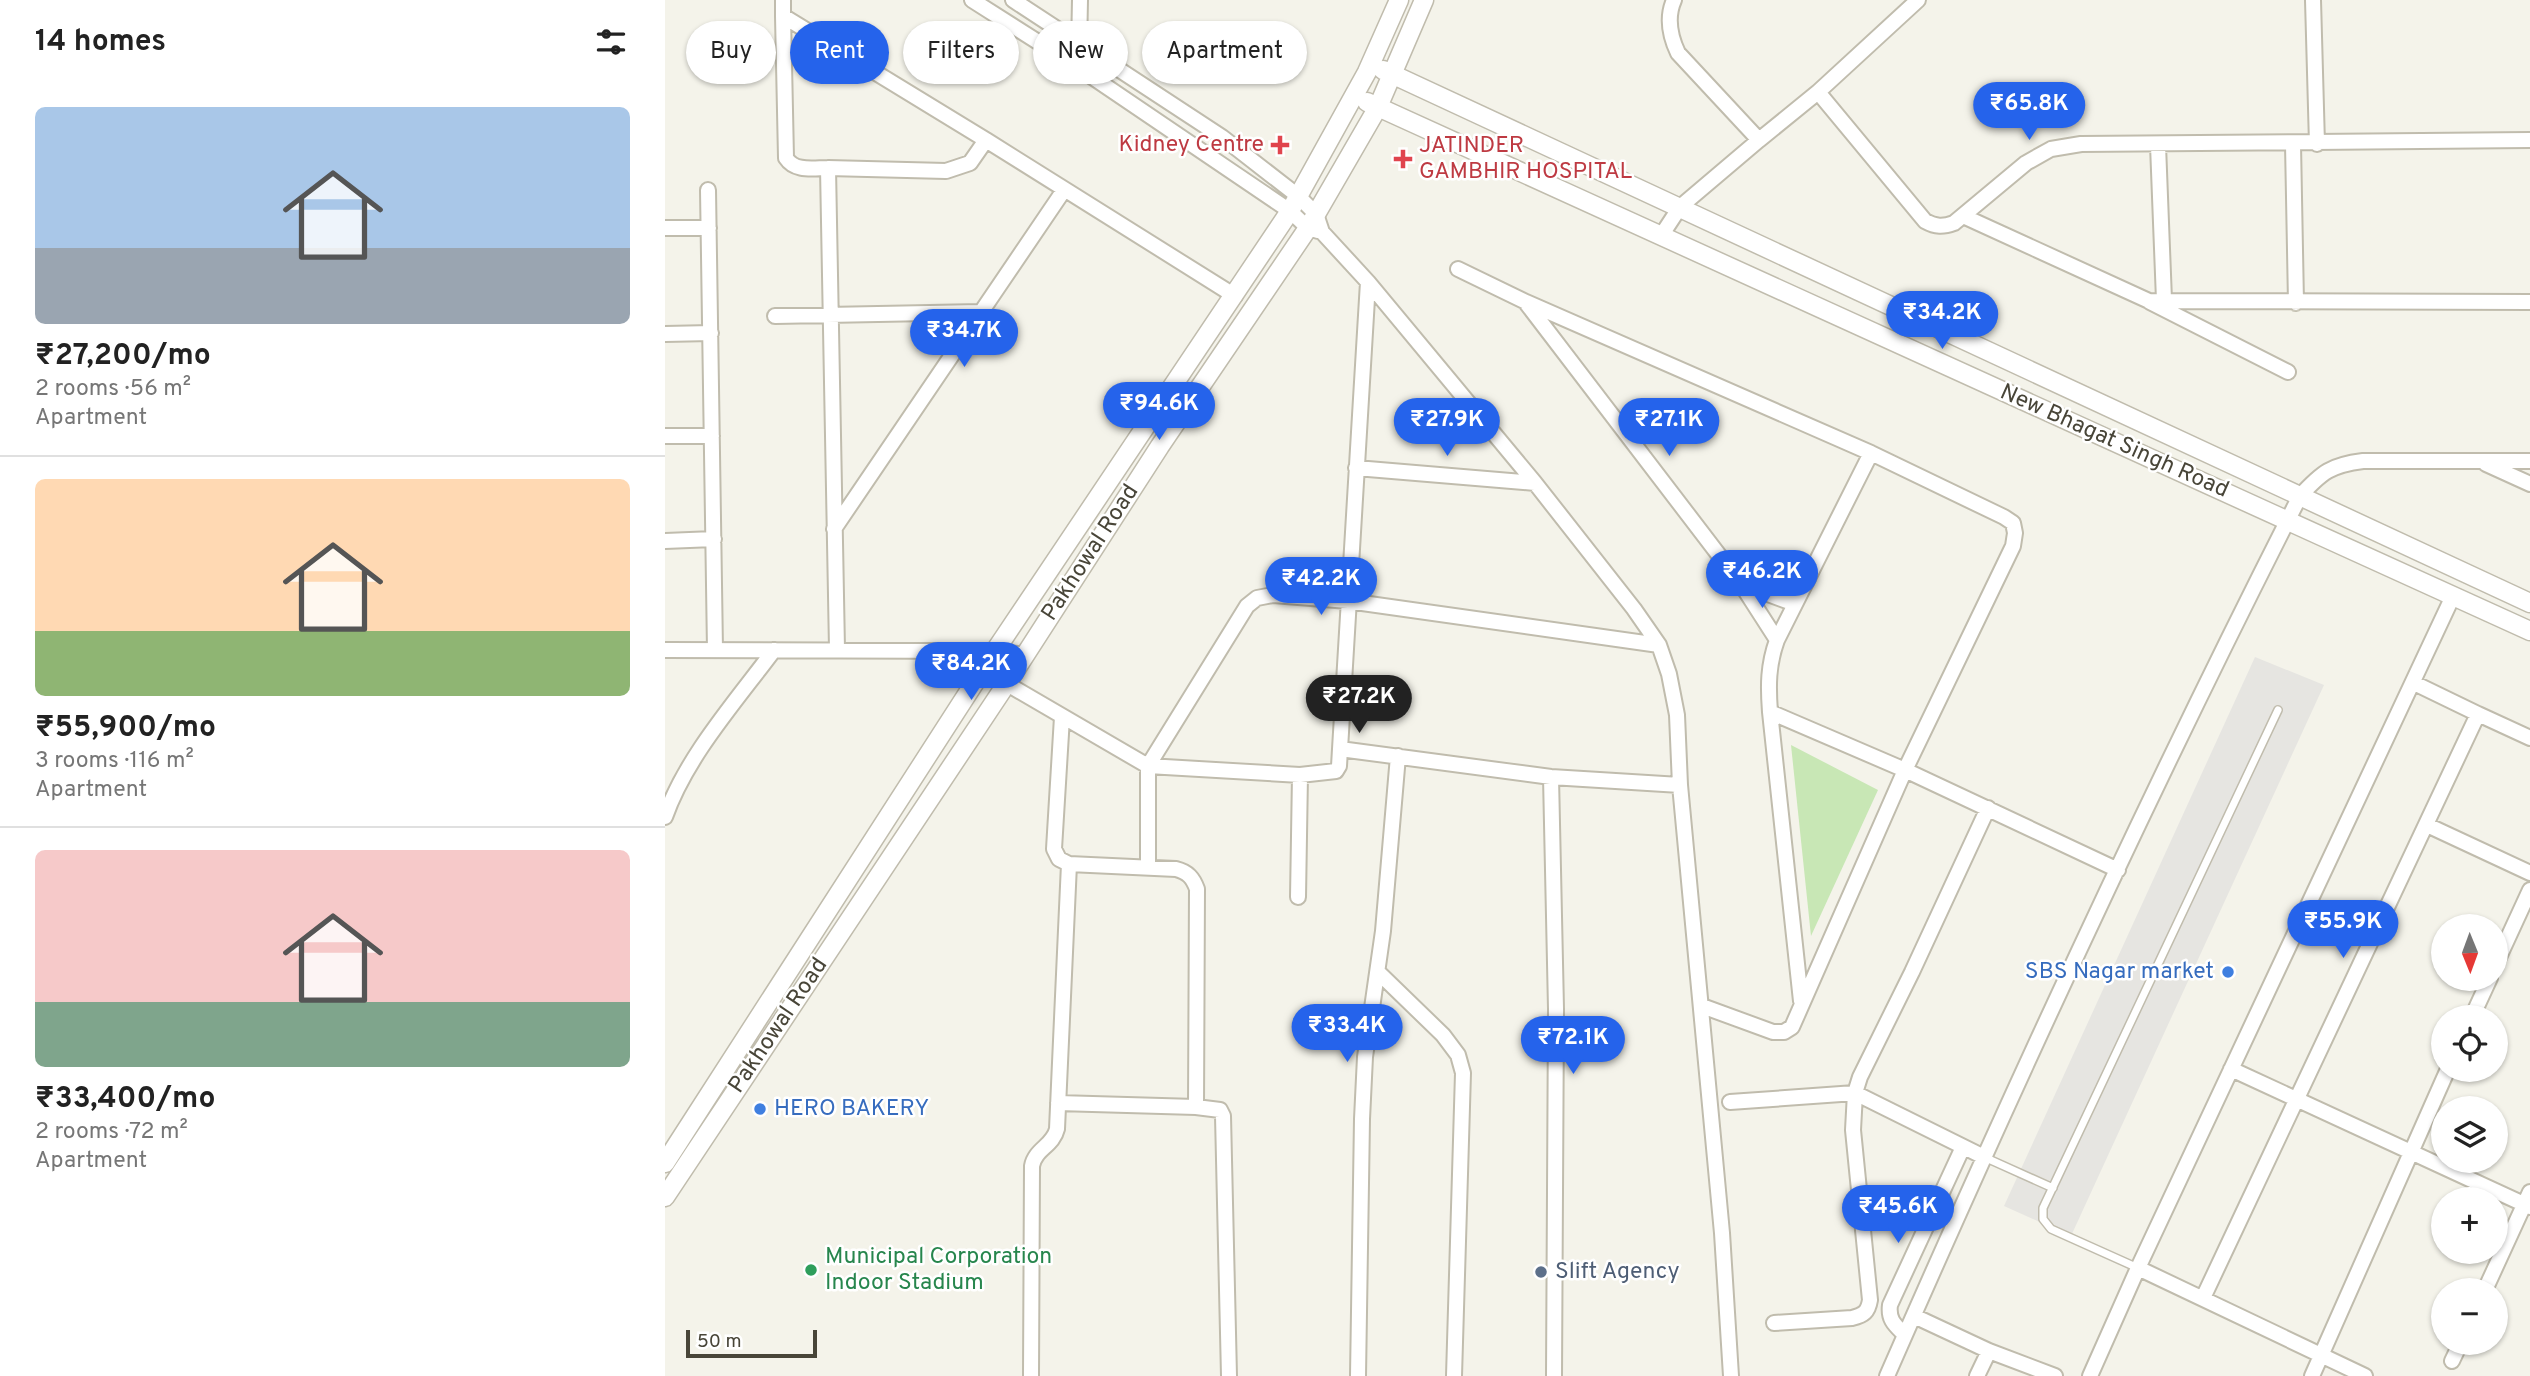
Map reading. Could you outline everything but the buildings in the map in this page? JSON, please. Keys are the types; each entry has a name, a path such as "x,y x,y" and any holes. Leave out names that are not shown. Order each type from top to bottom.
{"street":[{"path":"783,0 788,163 798,168 946,170 970,163 986,140"},
{"path":"972,0 1033,39"},
{"path":"1013,0 1044,21"},
{"path":"1080,0 1080,21"},
{"name":"Pakhowal Road","path":"665,1163 995,650 1235,296 1294,204 1371,64 1399,0"},
{"name":"Pakhowal Road","path":"665,1197 1026,655 1160,446 1316,225 1378,107 1424,0"},
{"path":"1674,0 1669,22 1671,38 1678,53 1759,140"},
{"path":"1661,236 1680,207 1818,92 1919,0"},
{"path":"2313,0 2318,144"},
{"path":"783,16 1235,296"},
{"name":"New Bhagat Singh Road","path":"1371,64 2530,603"},
{"path":"1128,76 1222,137 1316,225 1368,282 1535,483 1659,645 1669,674 1677,715 1680,785 1722,1233 1731,1376"},
{"path":"1104,84 1294,204"},
{"path":"1818,92 1926,221 1935,226 1954,223 2026,163 2051,149 2081,144 2530,141"},
{"name":"New Bhagat Singh Road","path":"1354,96 2530,631"},
{"path":"2294,144 2296,303"},
{"path":"2156,301 2158,145"},
{"path":"828,168 837,649"},
{"path":"708,190 716,650"},
{"path":"834,529 1064,190"},
{"path":"1963,216 2156,301 2288,372"},
{"path":"665,228 709,228"},
{"path":"1458,269 1525,302 1871,453 2013,523 2013,546 1905,770 1792,1027 1784,1032 1773,1032 1702,1006"},
{"path":"982,670 1148,766 1300,775 1336,771 1340,749 1368,282"},
{"path":"2156,301 2530,302"},
{"path":"1525,302 1741,584 1777,640"},
{"path":"775,316 981,312"},
{"path":"665,334 711,333"},
{"path":"665,436 712,436"},
{"path":"1801,1002 1770,712 1770,660 1777,640 1871,453"},
{"path":"1887,1376 1984,1157 2118,870 2300,496 2320,474 2338,464 2363,460 2530,461"},
{"path":"2481,462 2530,484"},
{"path":"1356,468 1535,483"},
{"path":"665,541 714,539"},
{"path":"2090,1376 2231,1069 2414,683 2463,572"},
{"path":"1741,584 1795,604"},
{"path":"1148,867 1148,766 1247,606 1257,598 1273,595 1348,601 1659,645"},
{"path":"665,650 995,650 1026,655"},
{"path":"665,817 670,790 774,650"},
{"path":"2414,683 2530,738"},
{"path":"1770,712 1905,770 2118,870"},
{"path":"2203,1298 2478,714"},
{"path":"1062,717 1054,849 1059,859 1069,864 1148,867 1186,872 1194,880 1197,889 1196,1107"},
{"path":"1340,749 1552,776 1680,785"},
{"path":"1358,1376 1363,1094 1370,1014 1378,972 1398,756"},
{"path":"1298,897 1300,775"},
{"path":"1552,776 1556,1009 1554,1376"},
{"path":"1774,1323 1852,1318 1862,1316 1868,1310 1870,1300 1853,1130 1855,1093 1860,1077 1988,808"},
{"path":"2427,825 2530,873"},
{"path":"1031,1376 1031,1166 1035,1155 1055,1138 1069,864"},
{"path":"2508,938 2530,890"},
{"path":"1378,972 1443,1035 1458,1055 1463,1073 1454,1376"},
{"path":"2231,1069 2528,1201 2491,1278"},
{"path":"2312,1376 2442,1082"},
{"path":"1730,1102 1855,1093 1984,1157"},
{"path":"1058,1102 1220,1110 1223,1116 1229,1376"},
{"path":"1905,1335 1892,1323 1890,1305 1963,1147"},
{"path":"1861,1207 1938,1201"},
{"path":"2138,1268 2365,1376"},
{"path":"1914,1316 1989,1351 2055,1376"},
{"path":"1977,1376 1989,1351"},
{"path":"2452,1361 2455,1355"}],"lane":[{"path":"2138,1268 2051,1229 2043,1219 2043,1208 2278,710"},
{"path":"1984,1157 2053,1188"}],"green space":[{"path":"1791,745 1878,790 1811,936"}],"shaded area":[{"path":"2255,657 2324,685 2071,1236 2004,1206"}],"place":[{"name":"Kidney Centre","path":"1280,145"},
{"name":"JATINDER GAMBHIR HOSPITAL","path":"1403,159"},
{"name":"SBS Nagar market","path":"2228,972"},
{"name":"HERO BAKERY","path":"760,1109"},
{"name":"Municipal Corporation Indoor Stadium","path":"811,1270"},
{"name":"Slift Agency","path":"1541,1272"}]}
